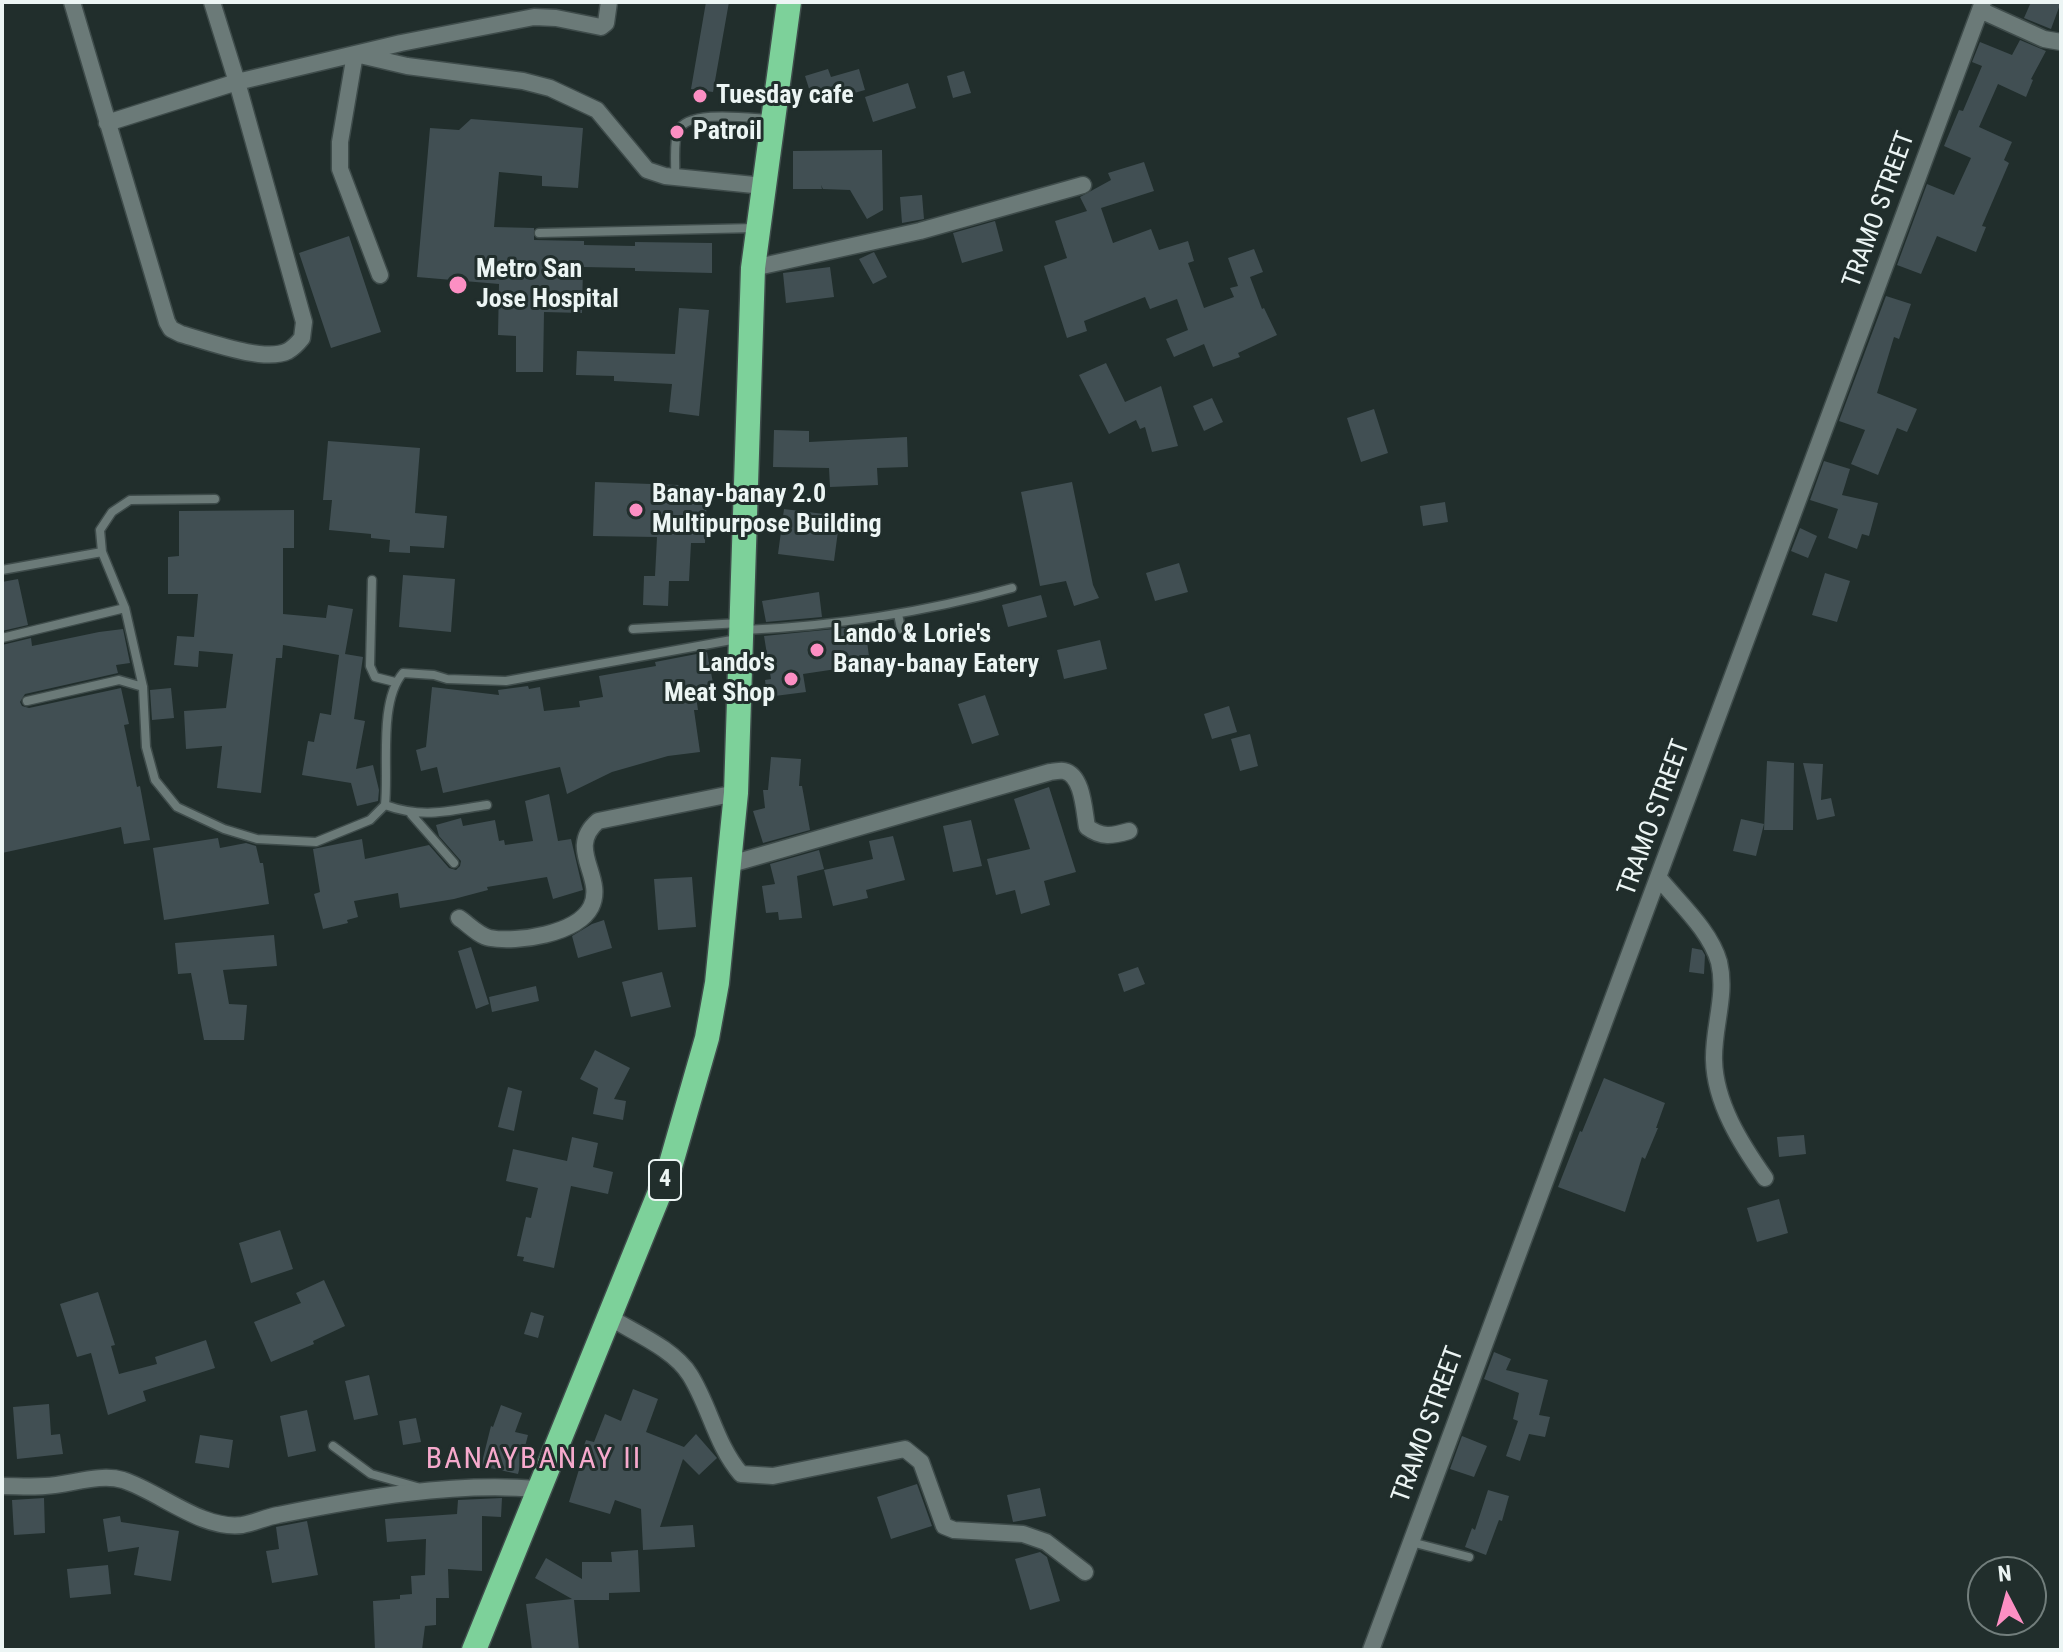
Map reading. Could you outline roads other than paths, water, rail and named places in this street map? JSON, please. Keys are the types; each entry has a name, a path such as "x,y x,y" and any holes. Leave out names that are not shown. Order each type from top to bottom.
{"highway":[{"name":"4","path":"474,1650 670,1167 707,1038 717,983 736,793 753,268 789,2"}],"street":[{"path":"72,2 163,312 171,329 260,354 287,351 302,338 304,322 212,2"},
{"path":"107,123 237,82 534,17 601,27 606,23 609,2"},
{"path":"1982,6 2044,39 2061,42"},
{"name":"TRAMO STREET","path":"1371,1650 1982,6"},
{"path":"355,54 407,66 523,81 550,88 597,110 647,170 675,177 764,186"},
{"path":"355,54 340,142 340,169 380,275"},
{"path":"753,268 920,231 1083,185"},
{"path":"731,864 1064,770 1079,785 1087,827 1098,835 1113,836 1129,831"},
{"path":"459,918 487,938 520,939 567,929 582,920 593,904 593,884 584,844 587,830 598,821 736,793"},
{"path":"1658,877 1709,940 1718,961 1722,983 1714,1059 1717,1088 1725,1110 1765,1178"},
{"path":"609,1317 669,1354 689,1373 726,1457 741,1474 773,1476 905,1449 921,1462 944,1526 954,1530 1023,1534 1046,1542 1085,1572"},
{"path":"2,1486 46,1486 106,1478 123,1480 189,1512 222,1524 242,1525 274,1515 425,1490 492,1485 538,1489"}],"lane":[{"path":"675,177 677,132 686,121 701,117 771,119"},
{"path":"539,233 757,228"},
{"path":"215,499 130,500 112,512 100,530 102,552 125,608 143,687 146,747 155,780 177,807 224,829 257,839 316,842 370,820 385,805 389,718 395,682 403,673 447,679 506,681 742,630"},
{"path":"2,570 102,552"},
{"path":"372,580 370,666 375,677 395,682"},
{"path":"633,629 742,630 850,622 1012,588"},
{"path":"2,638 125,608"},
{"path":"898,614 901,629"},
{"path":"27,701 119,680 143,687"},
{"path":"385,805 411,814 487,805"},
{"path":"411,814 454,863"},
{"path":"333,1446 371,1474 425,1490"},
{"path":"1411,1542 1469,1557"}],"place":[{"name":"Tuesday cafe","path":"700,96"},
{"name":"Patroil","path":"677,132"},
{"name":"Metro San Jose Hospital","path":"458,285"},
{"name":"Banay-banay 2.0 Multipurpose Building","path":"636,510"},
{"name":"Lando & Lorie's Banay-banay Eatery","path":"817,650"},
{"name":"Lando's Meat Shop","path":"791,679"}],"district":[{"name":"BANAYBANAY II","path":"534,1460"}]}
